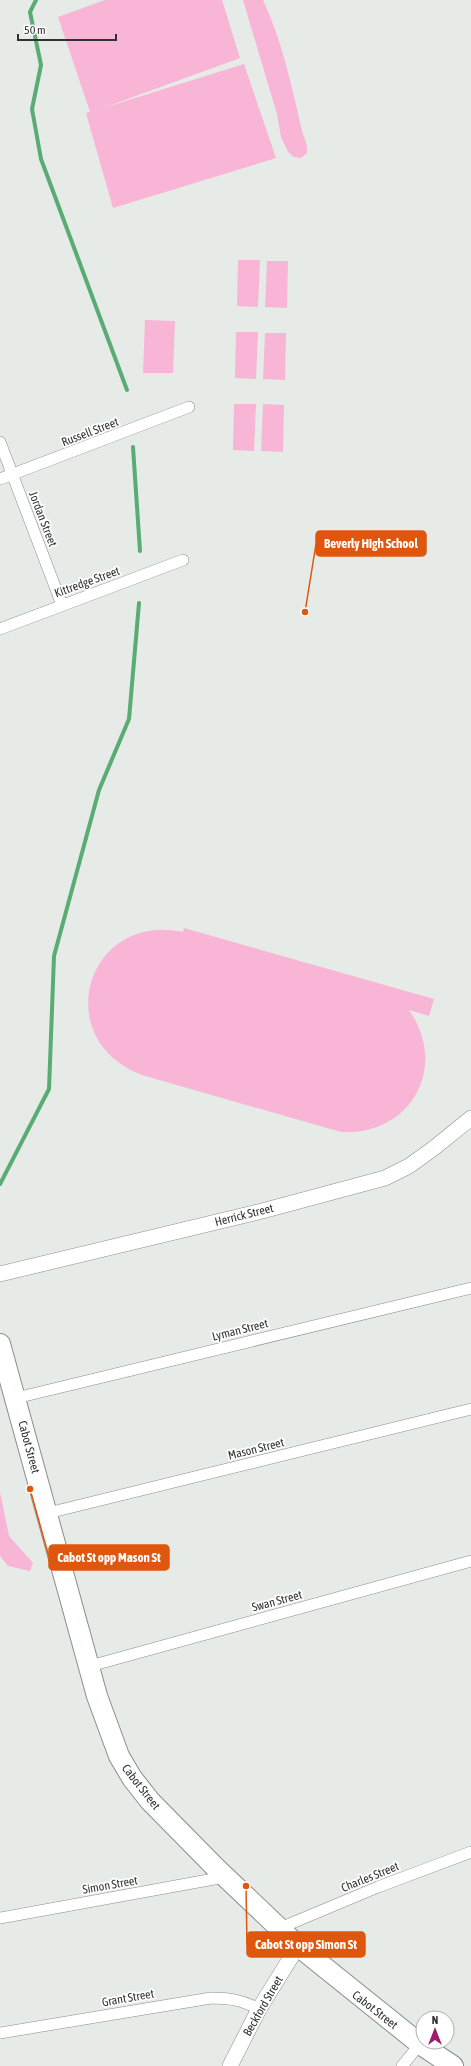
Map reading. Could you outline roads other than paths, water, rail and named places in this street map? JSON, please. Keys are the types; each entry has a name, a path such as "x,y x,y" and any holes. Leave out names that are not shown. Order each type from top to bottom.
{"highway":[{"name":"Cabot Street","path":"0,1344 103,1716 125,1767 150,1801 225,1877 298,1946 415,2040"},
{"name":"Cabot Street","path":"429,2050 453,2066"}],"street":[{"name":"Russell Street","path":"0,479 189,407"},
{"name":"Jordan Street","path":"0,442 62,605"},
{"name":"Kittredge Street","path":"0,629 183,560"},
{"name":"Herrick Street","path":"0,1274 262,1211 386,1178 409,1166 471,1118"},
{"name":"Lyman Street","path":"16,1398 471,1288"},
{"name":"Mason Street","path":"48,1513 471,1409"},
{"name":"Swan Street","path":"90,1666 471,1561"},
{"name":"Charles Street","path":"280,1928 378,1887 471,1852"},
{"name":"Simon Street","path":"0,1918 225,1877"},
{"name":"Beckford Street","path":"230,2066 259,2009 298,1946"},
{"name":"Grant Street","path":"0,2034 211,1998 231,1998 244,2001 259,2009"},
{"path":"402,2066 415,2050"}],"waterway":[{"path":"36,0 30,12 41,65 32,109 41,159 127,390"},
{"path":"133,447 140,551"},
{"path":"0,1184 49,1089 54,956 99,790 129,719 139,603"}],"place":[{"name":"Beverly High School","path":"305,612"},
{"name":"Cabot St opp Mason St","path":"30,1489"},
{"name":"Cabot St opp Simon St","path":"246,1886"}]}
